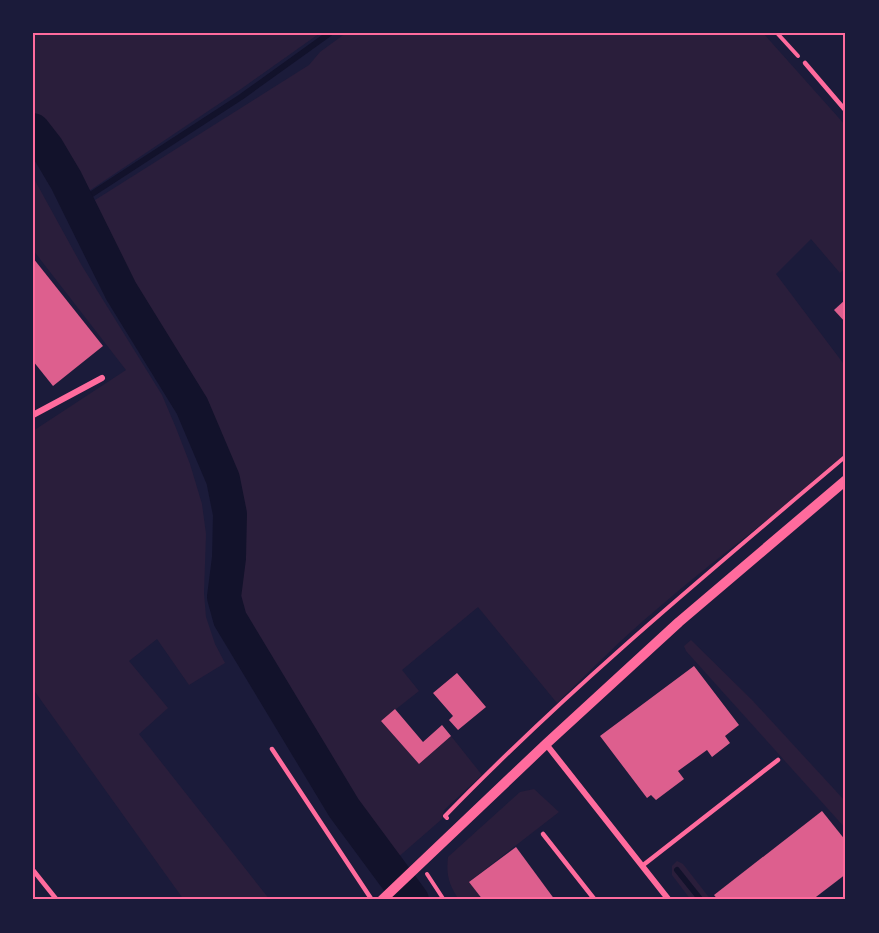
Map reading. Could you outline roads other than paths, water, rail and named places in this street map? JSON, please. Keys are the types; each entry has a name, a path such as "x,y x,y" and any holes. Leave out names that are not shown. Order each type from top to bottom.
{"street":[{"path":"33,415 102,378"},
{"path":"383,898 679,622 846,480"},
{"path":"546,744 669,900"}],"lane":[{"path":"805,63 846,111"},
{"path":"272,749 372,900"},
{"path":"642,866 778,760"},
{"path":"543,834 595,900"},
{"path":"33,870 57,900"}],"waterway":[{"path":"78,203 241,97 330,33"},
{"path":"33,130 66,180 121,291 192,406 223,479 230,514 229,558 224,597 230,619 344,808 412,900"},
{"path":"677,870 701,900"}]}
